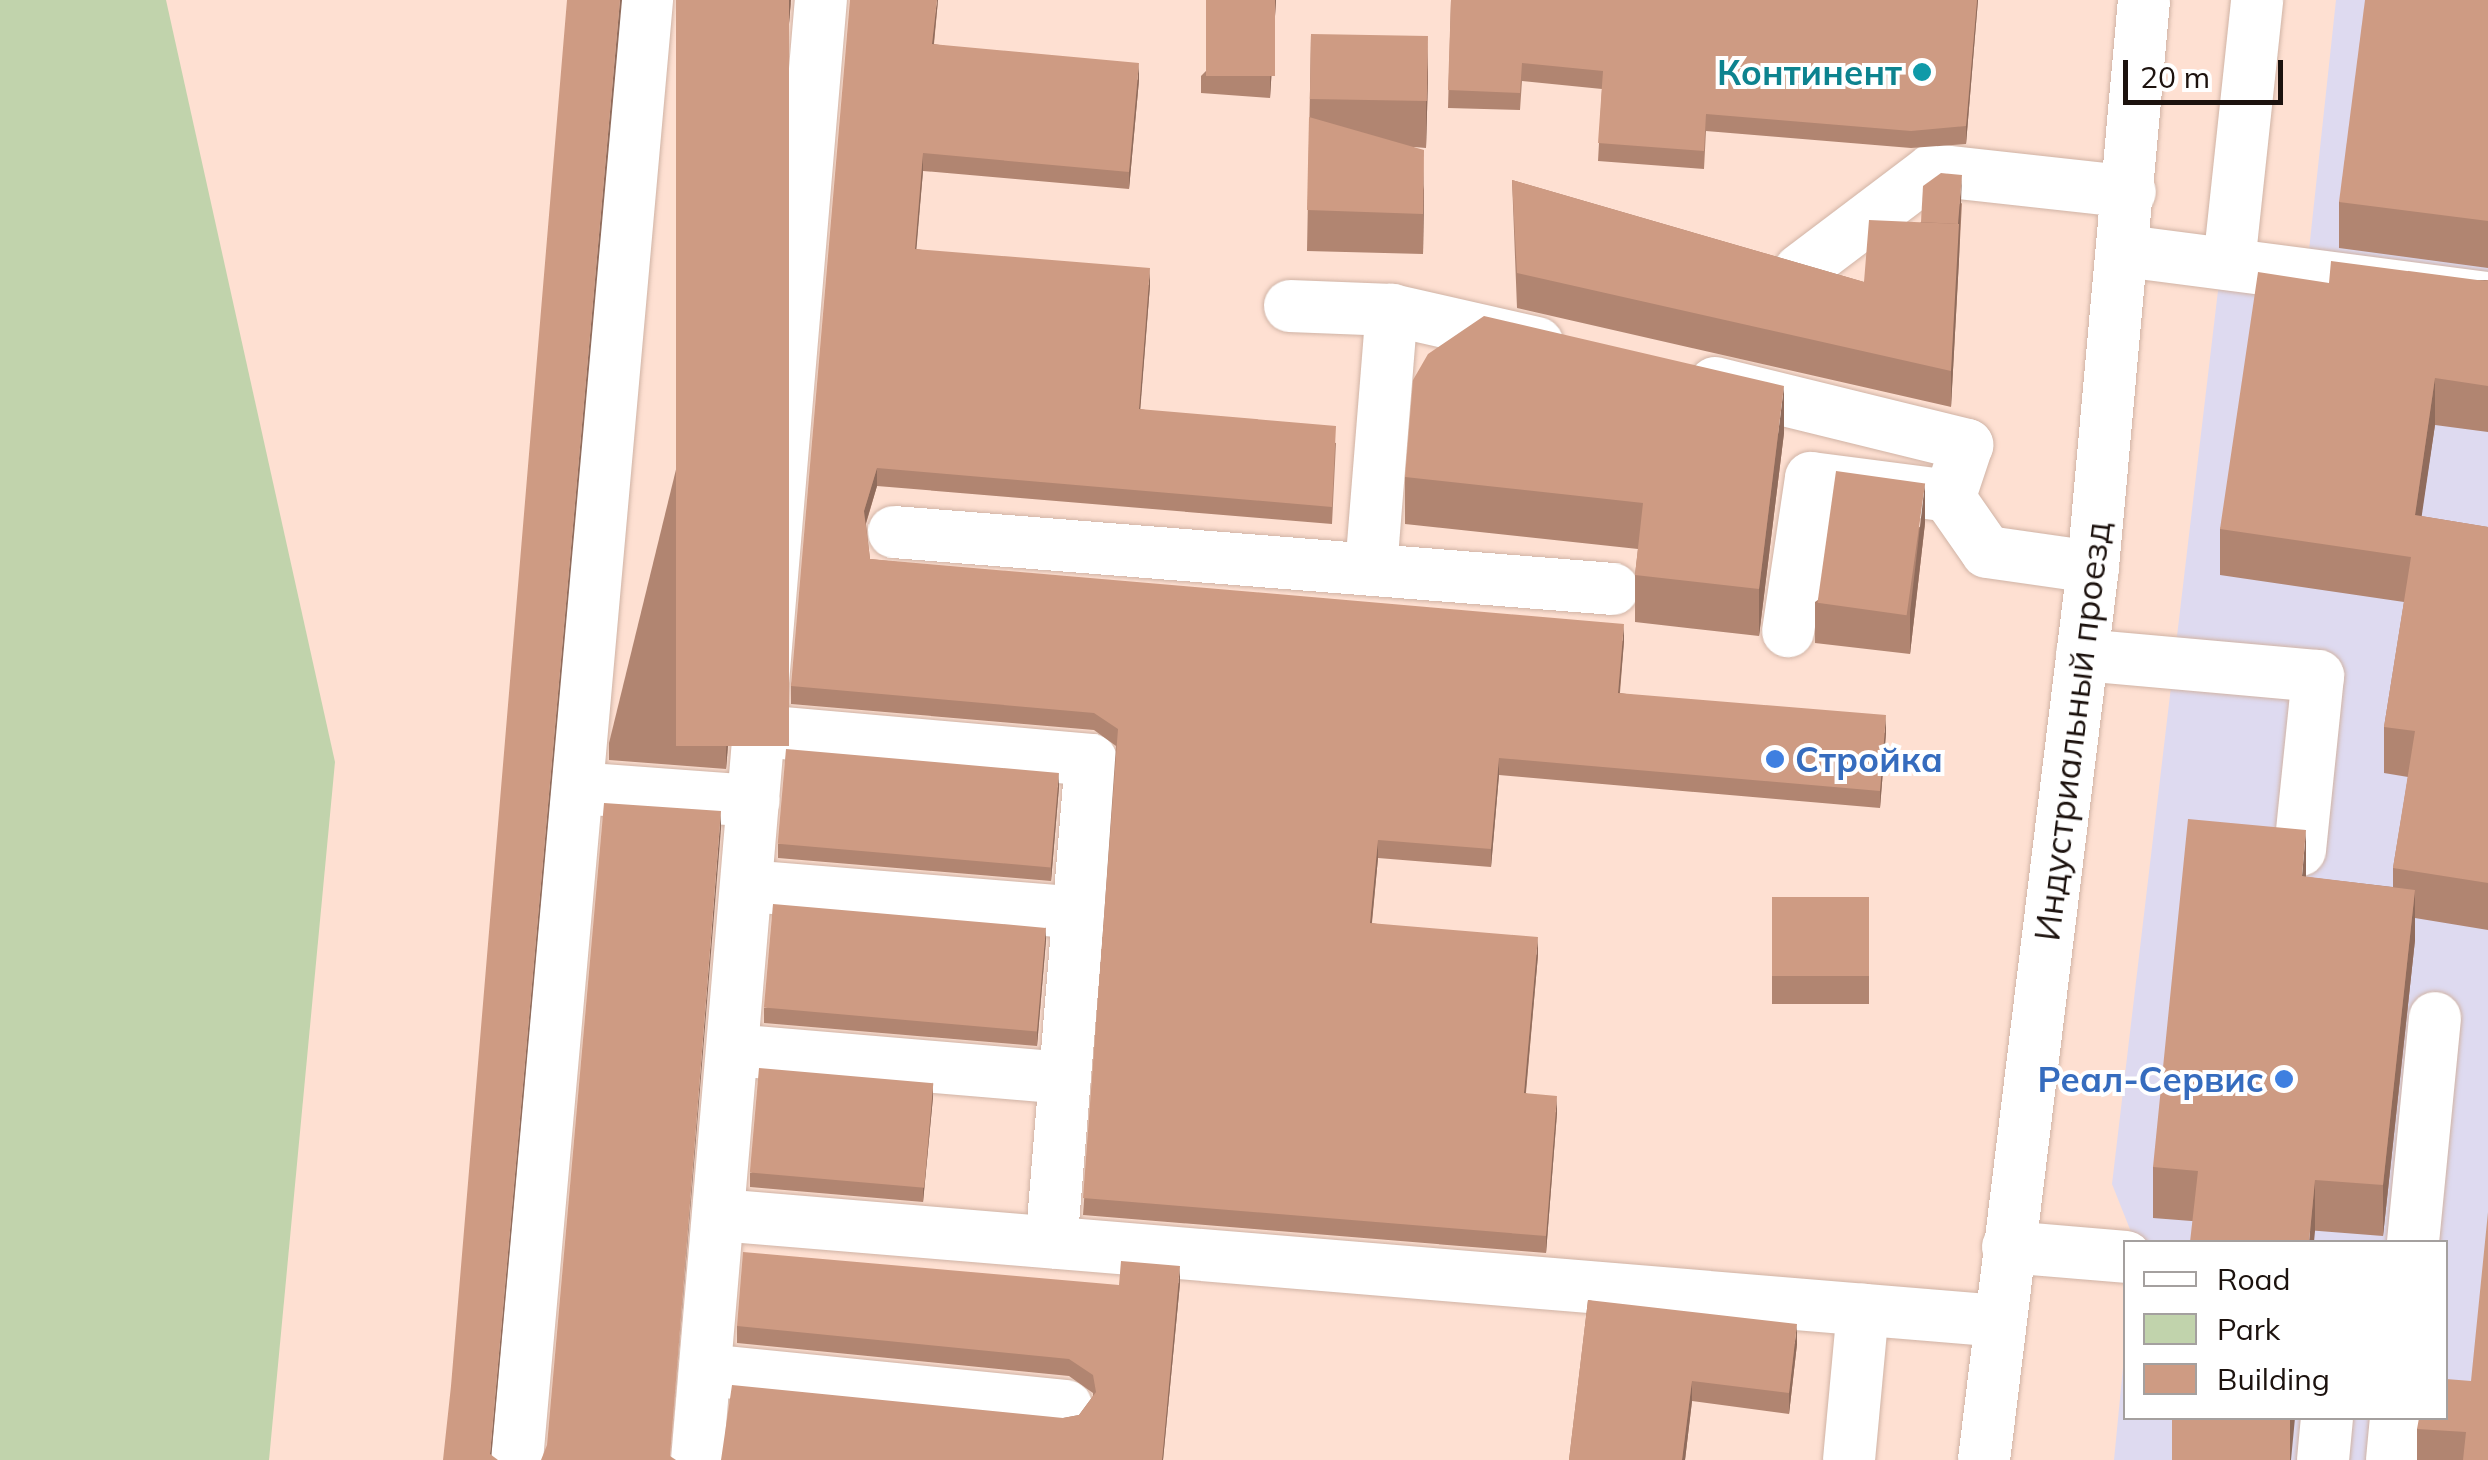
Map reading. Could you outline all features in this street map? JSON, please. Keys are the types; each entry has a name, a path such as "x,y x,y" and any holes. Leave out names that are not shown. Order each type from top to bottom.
{"street":[{"path":"516,1460 646,0"},
{"path":"697,1460 822,0"},
{"name":"Индустриальный проезд","path":"1984,1460 2093,566 2130,192 2144,0"},
{"path":"2229,264 2257,0"},
{"path":"1800,270 1932,170 2130,192"},
{"path":"2124,250 2488,298"},
{"path":"1290,306 1392,310 1583,353"},
{"path":"1371,569 1392,310"},
{"path":"1659,370 1968,445 1948,496"},
{"path":"1788,630 1811,478 1948,496 1987,552 2093,566"},
{"path":"894,532 1612,589"},
{"path":"2082,655 2318,676 2300,850"},
{"path":"760,731 1091,760 1052,1242"},
{"path":"576,788 754,801"},
{"path":"747,886 1079,913"},
{"path":"2413,1240 2435,1018"},
{"path":"733,1050 1065,1078"},
{"path":"719,1215 1999,1321"},
{"path":"2008,1246 2123,1257"},
{"path":"1849,1460 1863,1310"},
{"path":"706,1370 1066,1406"},
{"path":"2323,1460 2327,1420"},
{"path":"2392,1460 2396,1420"}],"shaded area":[{"path":"2336,0 2488,0 2488,1460 2114,1460 2123,1368 2123,1420 2448,1420 2448,1240 2134,1240 2112,1184 2224,240 2309,250"}],"green space":[{"path":"0,0 166,0 335,762 269,1460 0,1460"}],"building":[{"path":"567,0 620,0 490,1454 498,1460 443,1460 451,1386"},
{"path":"676,0 789,0 789,746 676,746"},
{"path":"850,0 937,0 932,44 1139,63 1129,172 923,153 915,249 1150,268 1139,409 1336,426 1332,507 877,468 864,511 870,559 1624,624 1618,693 1886,715 1880,791 1499,758 1491,849 1378,840 1370,923 1538,937 1524,1093 1557,1096 1546,1236 1083,1198 1118,729 1094,713 791,686"},
{"path":"1206,0 1275,0 1275,76 1206,76"},
{"path":"1451,0 1977,0 1966,126 1911,131 1706,114 1704,151 1598,143 1603,71 1522,63 1520,93 1448,90"},
{"path":"2365,0 2488,0 2488,221 2339,202"},
{"path":"1311,34 1428,36 1427,101 1310,99"},
{"path":"1309,117 1424,150 1423,214 1307,210"},
{"path":"1941,173 1962,175 1958,224 1921,222 1923,186"},
{"path":"1512,180 1864,282 1869,220 1959,224 1951,371 1517,273"},
{"path":"2331,261 2488,280 2488,386 2435,378 2415,515 2488,527 2488,883 2393,868 2415,731 2384,727 2411,557 2220,529 2258,272 2329,283"},
{"path":"1484,316 1784,386 1759,589 1635,575 1643,503 1405,477 1413,380 1428,354"},
{"path":"1836,471 1925,484 1907,615 1817,603"},
{"path":"786,749 1059,773 1051,868 778,844"},
{"path":"604,803 721,811 670,1456 676,1460 541,1460 547,1445"},
{"name":"Реал-Сервис","path":"2188,819 2306,830 2302,876 2415,890 2383,1185 2315,1180 2309,1240 2190,1240 2198,1171 2153,1167"},
{"path":"1772,897 1869,897 1869,976 1772,976"},
{"path":"773,904 1046,928 1037,1031 764,1008"},
{"path":"759,1068 933,1083 924,1188 750,1173"},
{"path":"2488,1212 2488,1460 2463,1460 2466,1432 2417,1429 2419,1420 2448,1420 2448,1379 2471,1381"},
{"path":"743,1252 1119,1285 1121,1261 1180,1266 1162,1460 721,1460 732,1385 1063,1418 1079,1415 1096,1392 1093,1375 1069,1359 737,1326"},
{"path":"1588,1300 1797,1324 1789,1393 1692,1381 1682,1460 1569,1460"},
{"path":"2172,1420 2290,1420 2290,1460 2172,1460"}],"place":[{"name":"Континент","path":"1922,72"},
{"name":"Стройка","path":"1775,759"},
{"name":"Реал-Сервис","path":"2284,1079"}]}
